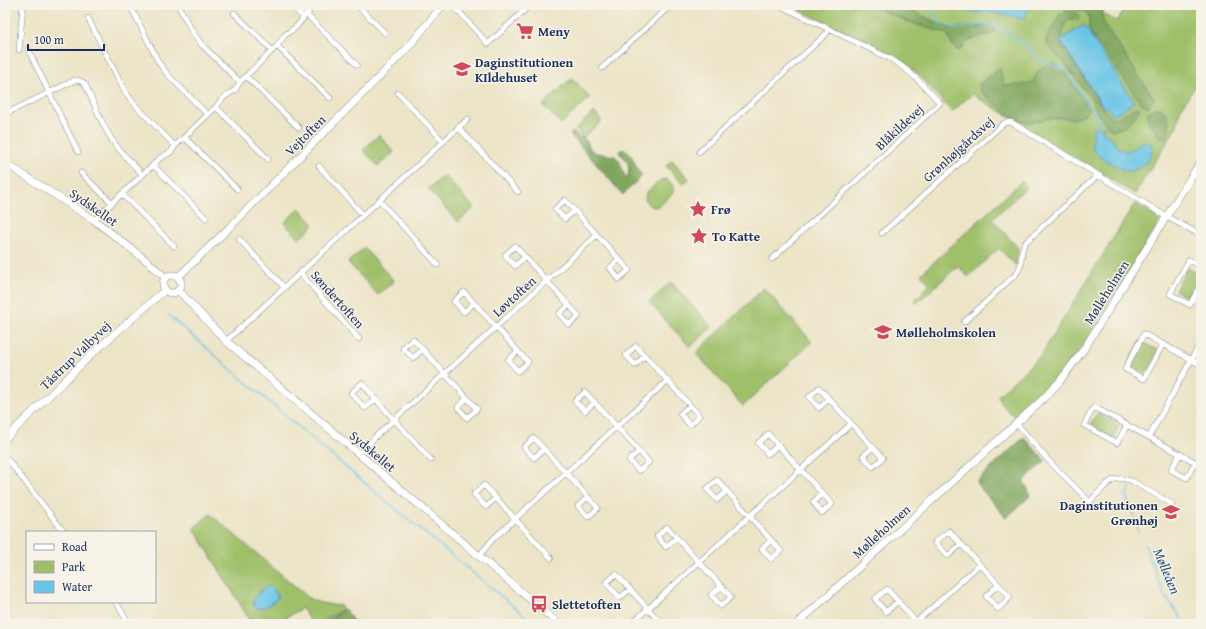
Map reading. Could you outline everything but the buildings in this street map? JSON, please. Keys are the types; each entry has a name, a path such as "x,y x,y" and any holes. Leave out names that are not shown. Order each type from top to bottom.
{"street":[{"path":"19,50 23,5"},
{"path":"130,5 159,63 169,76 208,115"},
{"path":"178,5 192,31 202,45 240,82"},
{"path":"291,5 305,16 357,65"},
{"path":"94,220 160,158 170,152 185,138 223,98 235,90 240,82 277,46 285,35 296,27 314,5"},
{"path":"357,5 385,32"},
{"name":"Vejtoften","path":"178,277 228,230 389,67 410,45 443,5"},
{"path":"453,5 488,44 530,5"},
{"path":"602,68 671,5"},
{"name":"Blåkildevej","path":"772,259 940,104 916,77 901,65 778,5"},
{"path":"234,13 272,50"},
{"path":"88,18 125,92 137,107 175,146"},
{"path":"699,152 824,36 829,29"},
{"path":"277,46 330,98"},
{"path":"28,49 78,152"},
{"path":"246,76 299,128"},
{"path":"5,114 75,80 82,81 85,84 112,141 143,175"},
{"path":"398,93 443,141"},
{"path":"216,107 268,159"},
{"name":"Søndertoften","path":"226,341 468,119"},
{"name":"Grønhøjgårdsvej","path":"882,233 1004,123 1011,122 1167,217 1201,235"},
{"path":"458,127 518,192"},
{"path":"185,138 238,189"},
{"name":"Mølleholmen","path":"797,624 1044,398 1071,368 1084,350 1201,162"},
{"name":"Sydskellet","path":"5,163 94,220 148,261 165,277"},
{"path":"154,165 206,218"},
{"path":"319,166 363,215"},
{"path":"81,173 112,203"},
{"path":"964,322 1016,274 1021,264 1022,250 1025,243 1098,175"},
{"path":"122,194 174,246"},
{"path":"379,200 438,265"},
{"path":"575,210 619,259"},
{"name":"Løvtoften","path":"359,455 376,437 597,235"},
{"path":"239,239 284,288"},
{"name":"Løvtoften","path":"525,256 569,305"},
{"path":"1201,267 1189,260 1170,294 1190,305 1201,284"},
{"name":"Søndertoften","path":"300,273 359,339"},
{"path":"172,274 178,277 181,282 181,286 178,290 170,293 165,290 162,282 165,277 172,274"},
{"name":"Tåstrup Valbyvej","path":"5,439 95,351 165,290"},
{"name":"Sydskellet","path":"178,290 226,341 559,624"},
{"name":"Løvtoften","path":"474,303 518,352"},
{"path":"1163,344 1144,379 1125,369 1144,334 1163,344 1191,360 1201,365"},
{"path":"1149,437 1201,342"},
{"path":"423,349 468,398"},
{"path":"645,356 690,405"},
{"path":"479,556 493,539 667,381"},
{"path":"376,399 365,408 351,393 362,383 431,460"},
{"path":"829,399 873,448"},
{"path":"595,402 639,451"},
{"path":"1127,425 1117,443 1084,425 1094,407 1195,462 1187,478 1171,470 1180,454"},
{"path":"631,624 852,424"},
{"path":"1016,424 1049,461 1090,502 1113,480 1120,478 1132,481 1172,504"},
{"path":"778,445 822,494"},
{"path":"544,449 588,497"},
{"path":"5,456 63,531"},
{"path":"727,491 771,540"},
{"path":"496,498 551,558"},
{"path":"961,544 948,556 936,542 949,531 1010,597 998,609 986,596 998,585"},
{"path":"676,538 721,586"},
{"path":"898,601 886,612 875,599 887,589 898,601 916,623 980,565"},
{"path":"630,589 620,598 606,583 616,574 648,608 662,624"},
{"path":"117,603 129,624"}],"green space":[{"path":"789,5 1081,5 1117,21 1127,5 1201,5 1201,77 1180,110 1177,126 1135,194 972,94 952,112 920,76 903,61 876,46"},
{"path":"868,5 899,5 949,28 992,26 996,31 969,40 959,51 953,46 947,34 909,22"},
{"path":"1065,5 1106,5 1102,15 1104,24 1154,98 1148,107 1141,103 1094,38 1089,29 1089,16 1085,11 1066,7"},
{"path":"1067,11 1075,12 1080,15 1079,20 1069,19 1066,22 1060,42 1105,111 1112,118 1117,118 1136,107 1140,109 1132,120 1121,128 1113,130 1109,128 1098,114 1091,98 1060,58 1048,46 1046,39 1060,14"},
{"path":"1051,63 1060,66 1085,101 1089,110 1082,116 1074,119 1045,119 1029,123 1012,118 980,91 979,84 1000,68 1004,85 1020,85 1033,82 1039,70"},
{"path":"572,78 590,98 561,124 543,105"},
{"path":"1157,107 1165,112 1169,121 1169,130 1165,139 1162,139 1152,127 1147,116 1148,112"},
{"path":"594,112 602,121 583,138 576,129"},
{"path":"572,132 587,141 590,149 596,153 615,156 619,160 625,177 628,176 629,168 626,160 619,153 622,149 625,150 632,157 642,176 623,195 570,134"},
{"path":"379,135 394,152 378,166 363,150"},
{"path":"672,160 689,179 683,184 666,166"},
{"path":"444,175 474,208 458,222 428,189"},
{"path":"665,179 673,185 673,193 661,204 654,207 650,206 645,197 646,193 660,180"},
{"path":"1022,181 1027,187 992,219 1018,248 1016,266 999,248 968,277 958,266 917,303 914,300 930,284 921,274"},
{"path":"1135,203 1161,219 1082,347 1065,371 1040,398 1016,419 1001,403 998,396 1041,355"},
{"path":"299,208 314,225 299,239 284,223"},
{"path":"364,248 394,281 378,295 348,262"},
{"path":"1187,268 1201,275 1189,298 1175,290"},
{"path":"671,282 712,327 690,347 649,302"},
{"path":"764,288 812,342 743,406 696,353"},
{"path":"1140,341 1159,351 1146,374 1128,364"},
{"path":"1097,413 1119,426 1113,438 1090,426"},
{"path":"1024,437 1045,461 1023,481 1030,496 1006,518 977,484 978,480"},
{"path":"210,514 310,599 320,603 341,606 343,609 317,624 312,624 302,608 275,624 252,624 194,528"},
{"path":"345,609 355,624 321,624"}],"water":[{"path":"947,5 1029,6 1024,20 1013,16 996,13 975,12 946,7"},
{"path":"1084,25 1134,102 1113,116 1107,106 1104,108 1060,40"},
{"path":"1097,126 1100,129 1101,126 1104,126 1102,132 1113,140 1114,144 1119,149 1126,151 1132,149 1141,142 1151,144 1153,149 1149,158 1141,166 1130,172 1099,156 1092,147 1093,129"},
{"path":"269,586 274,590 278,598 269,605 260,609 254,606 253,600 261,590"}],"waterway":[{"path":"930,5 929,9 935,13 938,22 959,29 979,25 993,26 1028,46 1038,59 1066,70 1102,126"},
{"path":"168,315 344,466 535,624"},
{"path":"1130,488 1126,496 1134,515 1138,532"},
{"name":"Mølleåen","path":"1145,545 1164,595 1186,624"}],"place":[{"name":"Meny","path":"525,31"},
{"name":"Daginstitutionen KIldehuset","path":"462,69"},
{"name":"Frø","path":"698,209"},
{"name":"To Katte","path":"699,236"},
{"name":"Mølleholmskolen","path":"883,332"},
{"name":"Daginstitutionen Grønhøj","path":"1171,512"},
{"name":"Slettetoften","path":"539,604"}]}
